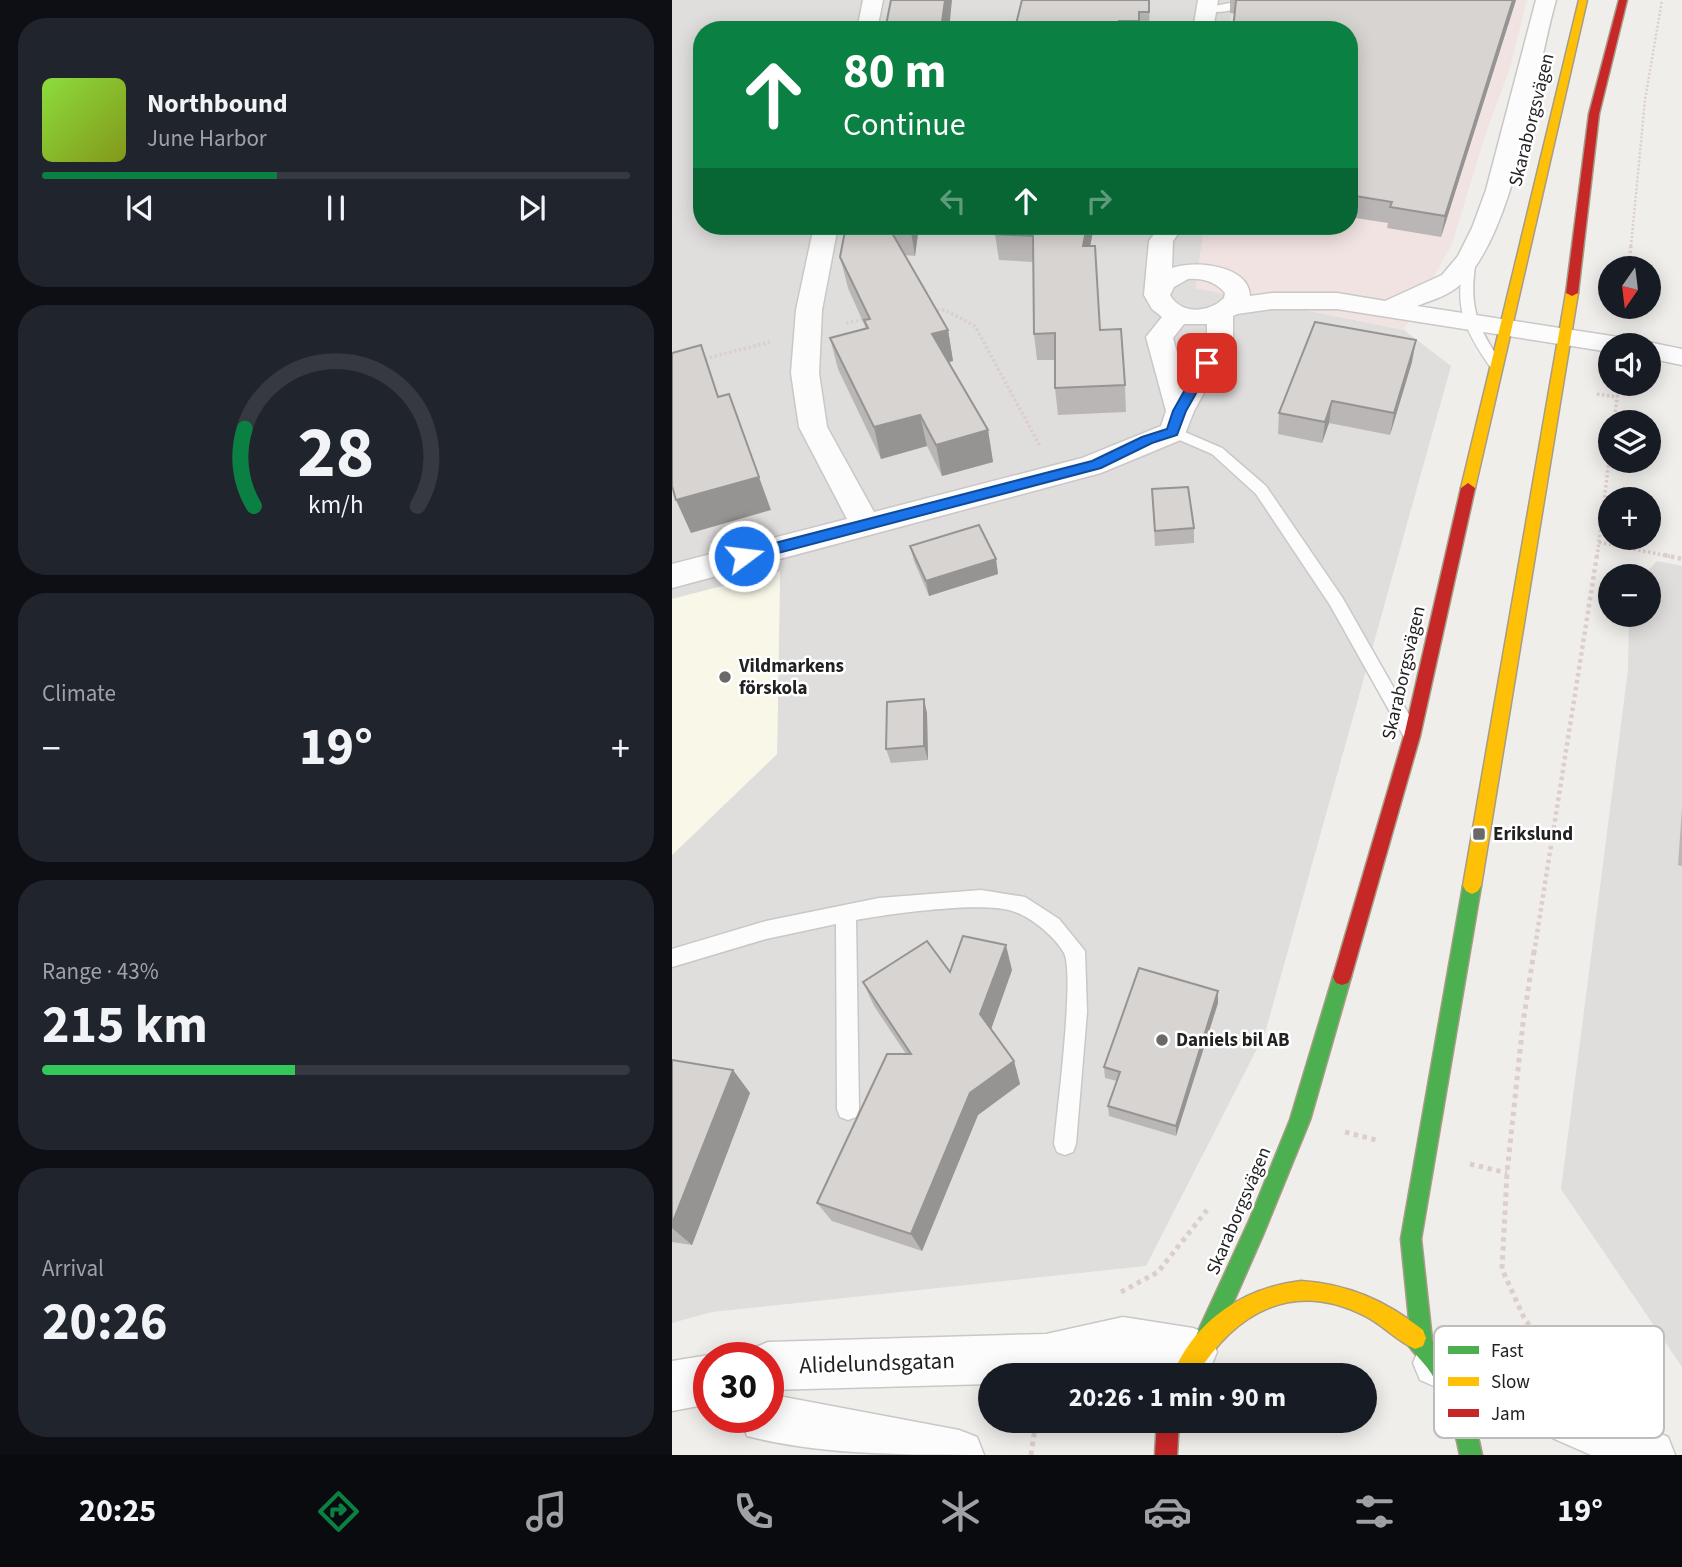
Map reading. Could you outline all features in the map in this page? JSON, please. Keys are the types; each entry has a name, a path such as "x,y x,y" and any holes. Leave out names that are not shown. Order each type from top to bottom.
{"main road":[{"name":"Skaraborgsvägen","path":"1194,1355 1256,1228 1300,1120 1412,736 1504,327 1583,0"},
{"path":"1429,1354 1410,1238 1567,337 1594,114 1623,0"},
{"path":"1194,1355 1219,1325 1253,1303 1275,1295 1321,1290 1354,1299 1388,1315 1429,1354 1434,1363"},
{"path":"1166,1455 1167,1433"},
{"path":"1467,1438 1471,1455"}],"street":[{"path":"869,21 873,0"},
{"path":"1388,309 1449,281 1470,260 1489,216 1546,0"},
{"path":"825,235 809,310 805,373 813,427 865,524"},
{"path":"1165,235 1161,241 1159,301 1178,314 1192,317 1272,302 1337,301"},
{"path":"672,576 1097,465 1147,440 1176,421 1220,339 1225,310 1236,299 1237,291 1233,284 1181,235"},
{"path":"1158,289 1163,282 1206,260 1337,301 1598,342"},
{"path":"1176,421 1159,337 1178,314"},
{"path":"1661,353 1682,357"},
{"name":"Alidelundsgatan","path":"784,1366 1045,1358 1123,1341 1194,1355"},
{"path":"1429,1354 1434,1356"},
{"path":"784,1422 959,1455"},
{"path":"1613,1438 1650,1455"}],"lane":[{"path":"1207,5 1254,0"},
{"path":"1470,260 1466,285 1468,321 1496,365"},
{"path":"1176,421 1217,450 1261,490 1336,601 1412,736"},
{"path":"672,958 766,930 879,907 981,899 1018,903 1052,925 1075,951 1077,1012 1065,1143"},
{"path":"846,914 848,1109"}],"path":[{"path":"1630,256 1648,67 1662,0"},
{"path":"922,310 945,310 975,326 1056,475"},
{"path":"699,360 873,317"},
{"path":"1530,1326 1502,1269 1507,1173 1523,1023 1598,548"},
{"path":"1638,550 1682,559"},
{"path":"1031,1455 1034,1433"}],"shaded area":[{"path":"672,0 1233,0 1230,21 693,21 693,235 1203,235 1196,288 1404,330 1451,366 1265,1033 1146,1266 712,1312 672,1323 672,855 777,754 780,572 672,599"},
{"path":"1233,0 1527,0 1510,68 1486,133 1452,244 1404,330 1196,288 1203,235 1358,235 1358,21 1230,21"},
{"path":"1657,561 1682,566 1682,1367 1664,1341 1664,1326 1654,1326 1561,1189 1628,670 1629,627 1661,627 1661,564 1654,564"},
{"name":"Vildmarkens förskola","path":"780,571 777,754 672,855 672,599"}],"building":[{"path":"891,0 945,0 942,21 887,21"},
{"path":"1022,0 1149,0 1149,12 1139,12 1139,21 1017,21"},
{"path":"1236,0 1513,0 1445,216 1390,207 1392,202 1358,196 1358,21 1234,21"},
{"path":"844,235 893,235 948,330 932,334 988,430 936,445 920,415 874,427 830,338 868,328 864,320 870,319 840,257"},
{"path":"1014,235 1085,235 1083,246 1095,246 1100,330 1121,329 1125,385 1055,388 1055,333 1034,334 1033,236"},
{"path":"1315,322 1416,340 1394,413 1332,401 1325,422 1279,413"},
{"path":"701,345 718,397 729,394 759,477 676,500 672,486 672,353"},
{"path":"1188,487 1194,528 1155,531 1152,489"},
{"path":"979,525 996,559 926,581 910,546"},
{"path":"924,699 924,746 886,749 887,702"},
{"path":"963,936 1006,945 980,1014 1014,1061 970,1093 911,1234 817,1203 887,1054 911,1054 863,982 927,941 950,972"},
{"name":"Daniels bil AB","path":"1139,968 1218,991 1176,1126 1108,1106 1120,1072 1104,1067"},
{"path":"672,1060 733,1070 672,1224"}],"traffic: fast":[{"path":"1422,1344 1411,1239 1472,886"},
{"path":"1206,1338 1256,1228 1300,1120 1342,977"},
{"path":"1415,1338 1434,1358"},
{"path":"1467,1438 1471,1455"}],"traffic: slow":[{"path":"1468,488 1583,0"},
{"path":"1472,886 1572,293"},
{"path":"1191,1363 1203,1344 1229,1317 1252,1303 1276,1294 1301,1291 1349,1299 1373,1309 1415,1338"}],"traffic: jam":[{"path":"1572,293 1594,114 1623,0"},
{"path":"1342,977 1412,736 1468,488"},
{"path":"1166,1455 1167,1433"}],"place":[{"name":"Vildmarkens förskola","path":"725,677"},
{"name":"Erikslund","path":"1479,834"},
{"name":"Daniels bil AB","path":"1162,1040"}],"route":[{"path":"744,556 1097,465 1147,440 1172,432 1180,411 1207,363"}]}
